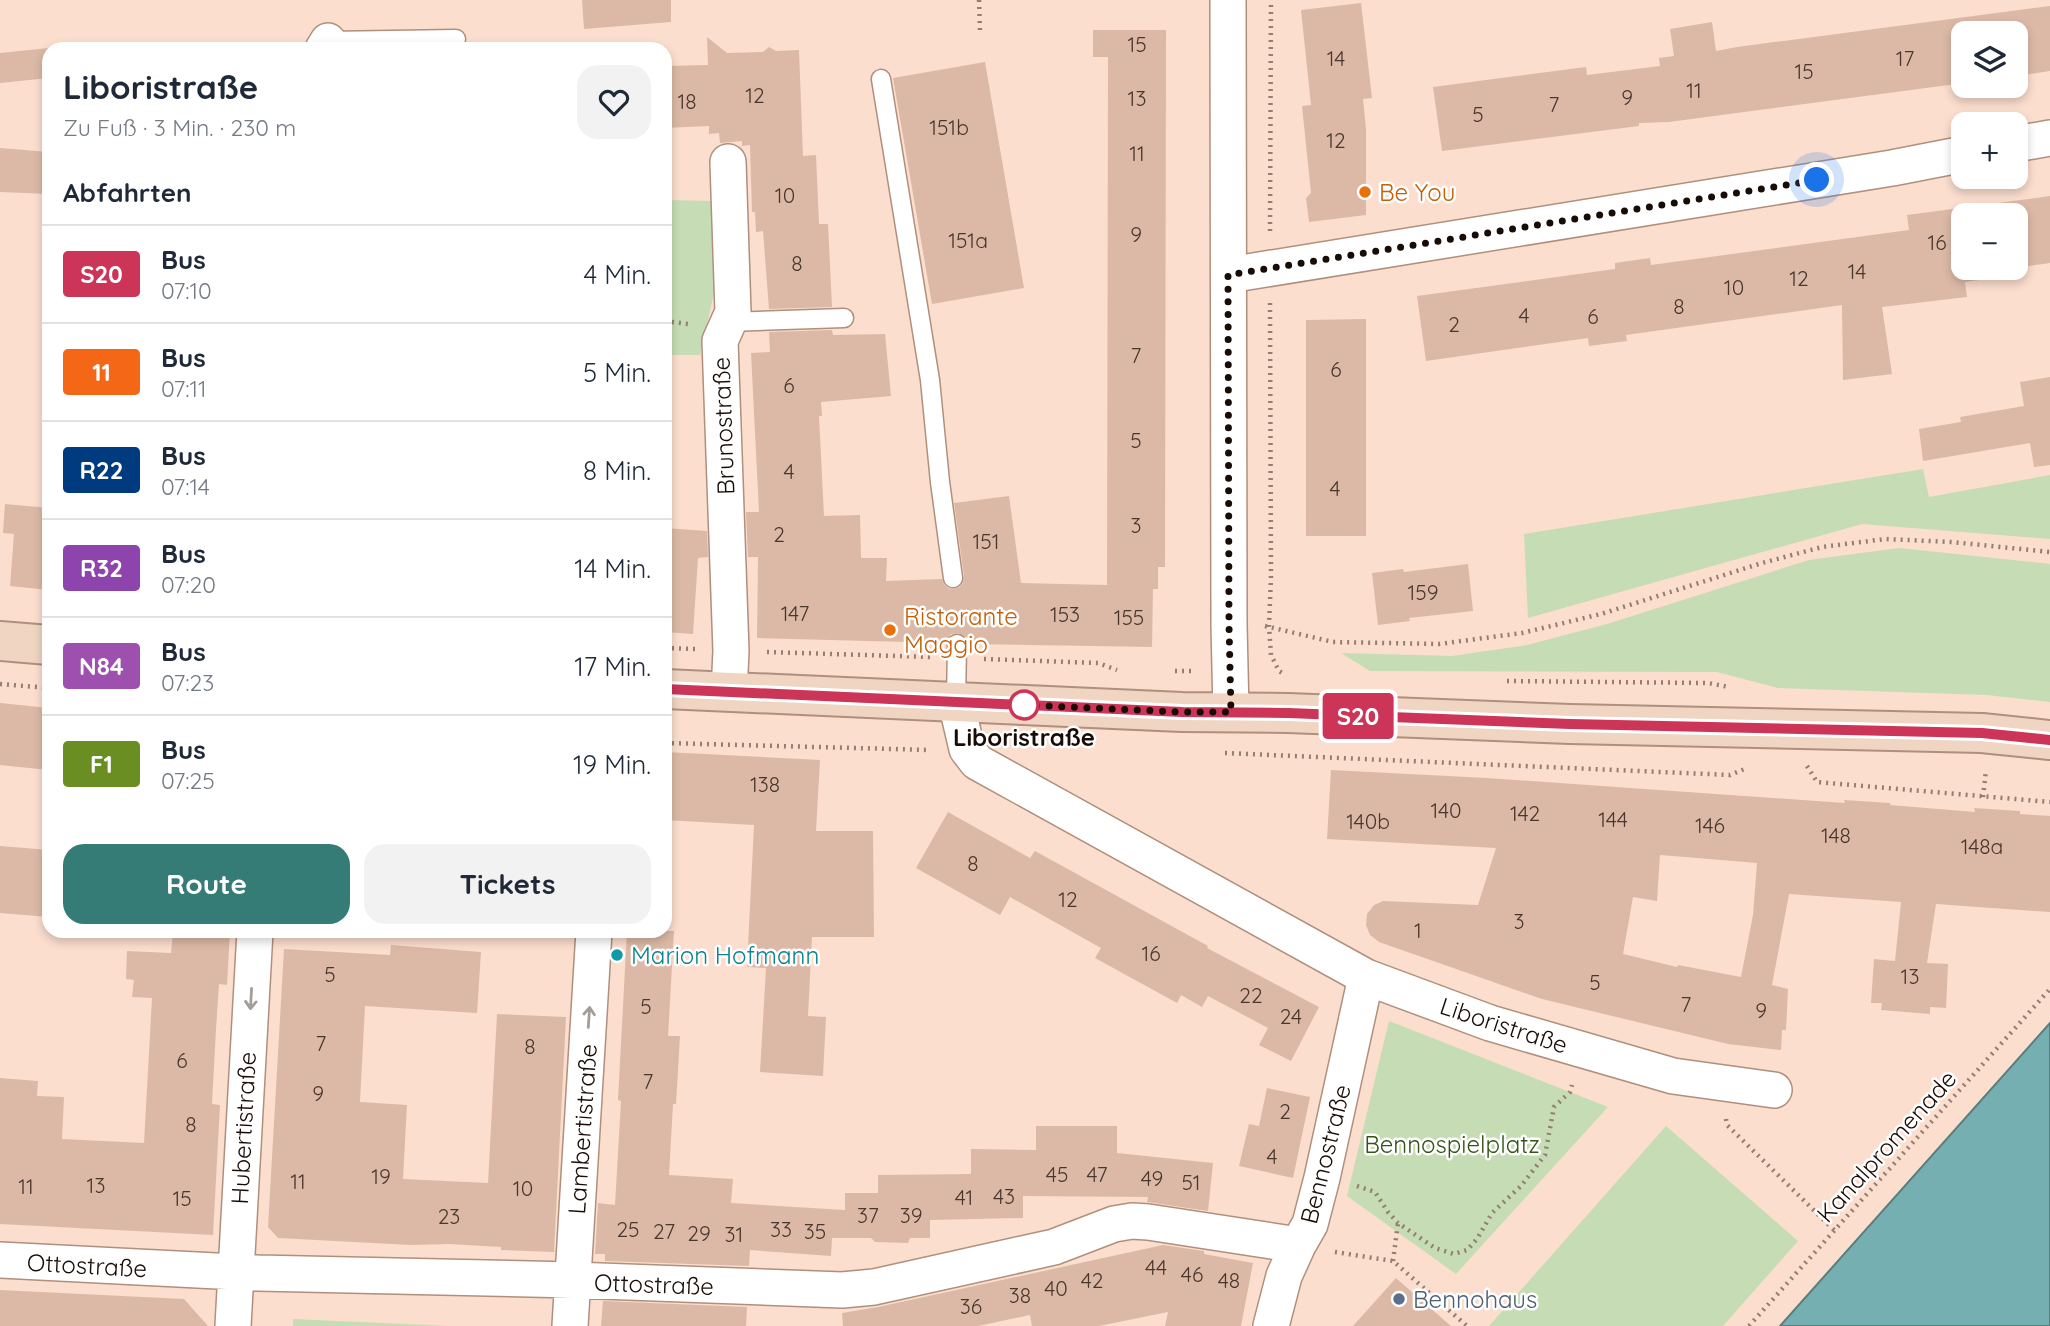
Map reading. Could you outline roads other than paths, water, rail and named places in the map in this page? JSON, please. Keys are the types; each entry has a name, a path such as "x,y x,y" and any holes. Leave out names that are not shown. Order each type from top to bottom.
{"main road":[{"path":"0,641 42,644"},
{"path":"672,689 1182,712 1982,733 2050,740"}],"street":[{"path":"1228,0 1231,712"},
{"path":"2028,142 2050,138"},
{"path":"1228,275 1951,157"},
{"name":"Brunostraße","path":"728,162 733,313 720,341 731,651 729,692"},
{"name":"Liboristraße","path":"956,702 967,749 977,762 1366,977 1490,1023 1673,1076 1774,1090"},
{"name":"Hubertistraße","path":"233,1326 255,938"},
{"name":"Lambertistraße","path":"570,1326 594,938"},
{"name":"Bennostraße","path":"1271,1326 1284,1276 1310,1224 1366,977"},
{"name":"Ottostraße","path":"0,1260 235,1272 573,1280 828,1290 859,1289 1054,1247 1114,1224 1132,1221 1298,1245"}],"lane":[{"path":"391,42 456,39"},
{"path":"881,79 930,380 953,578"},
{"path":"729,322 844,318"},
{"path":"956,702 957,644"}],"water":[{"path":"2050,1023 2050,1326 1780,1326"}],"place":[{"name":"Be You","path":"1365,192"},
{"name":"Ristorante Maggio","path":"890,630"},
{"name":"Liboristraße","path":"1024,705"},
{"name":"Marion Hofmann","path":"617,955"},
{"name":"Bennohaus","path":"1399,1299"}],"park label":[{"name":"Bennospielplatz","path":"1452,1144"}]}
